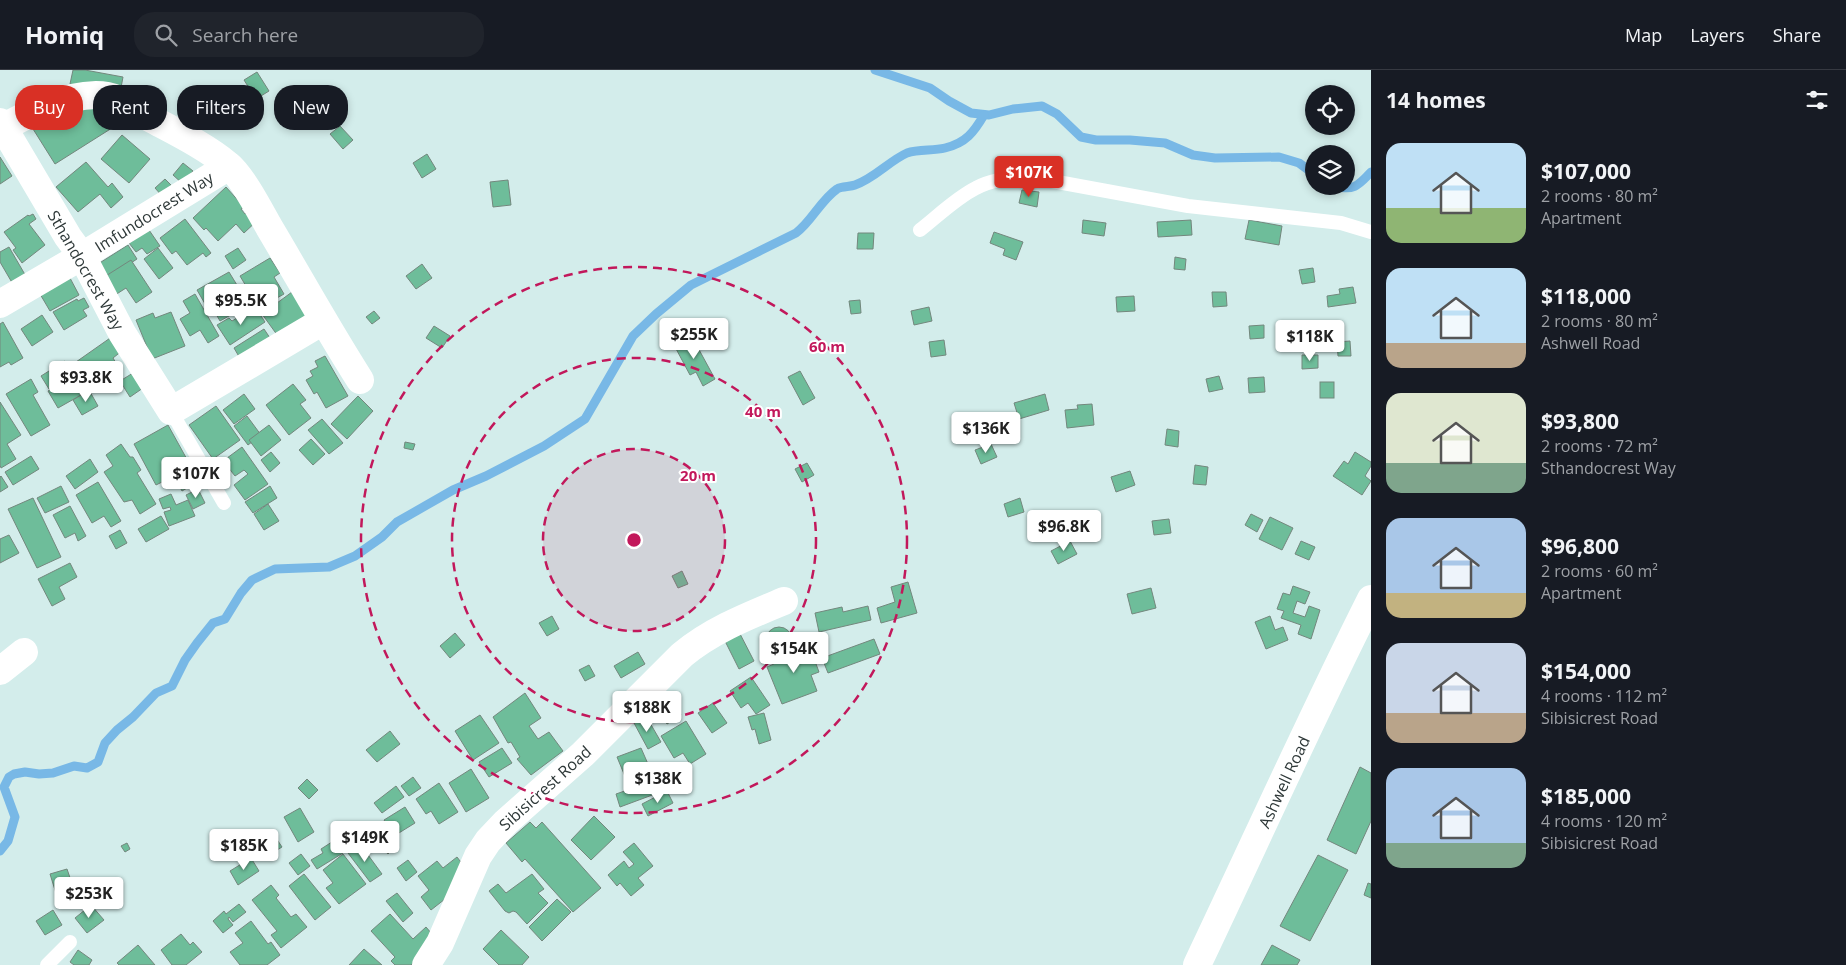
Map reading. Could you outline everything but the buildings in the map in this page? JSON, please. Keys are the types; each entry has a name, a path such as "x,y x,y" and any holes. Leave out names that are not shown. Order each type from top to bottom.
{"street":[{"path":"2,125 42,107 66,99 98,95 120,98 139,112 196,144 229,166 249,192 323,321 360,380"},
{"name":"Sthandocrest Way","path":"2,125 68,238 82,256 122,333 171,411"},
{"name":"Imfundocrest Way","path":"0,304 229,166"},
{"path":"171,411 323,321"},
{"name":"Ashwell Road","path":"1197,965 1330,681 1371,599"},
{"name":"Sibisicrest Road","path":"426,965 440,943 478,856 488,841 506,822 583,754 682,655 697,643 746,617 784,601"},
{"path":"0,671 24,652"}],"lane":[{"path":"920,230 976,188 1002,179 1025,176 1188,206 1341,223 1371,232"},
{"path":"171,411 224,503"},
{"path":"47,965 70,942"}],"waterway":[{"path":"875,70 930,88 971,113 989,115 1013,109 1042,106 1057,114 1081,137 1096,140 1165,143 1193,155 1215,158 1279,157 1299,163 1305,167"},
{"path":"0,851 8,841 15,817 4,787 9,777 25,772 53,773 74,766 87,768 98,762 105,743 117,730 133,717 156,693 172,686 185,660 197,643 213,623 225,619 241,593 252,580 275,569 329,567 355,556 382,537 397,522 453,490 486,476 544,446 585,419 633,336 691,285 796,233 837,189 862,182 907,153 940,149 959,143 973,132 984,115"},
{"path":"1355,186 1363,181 1371,172"}]}
